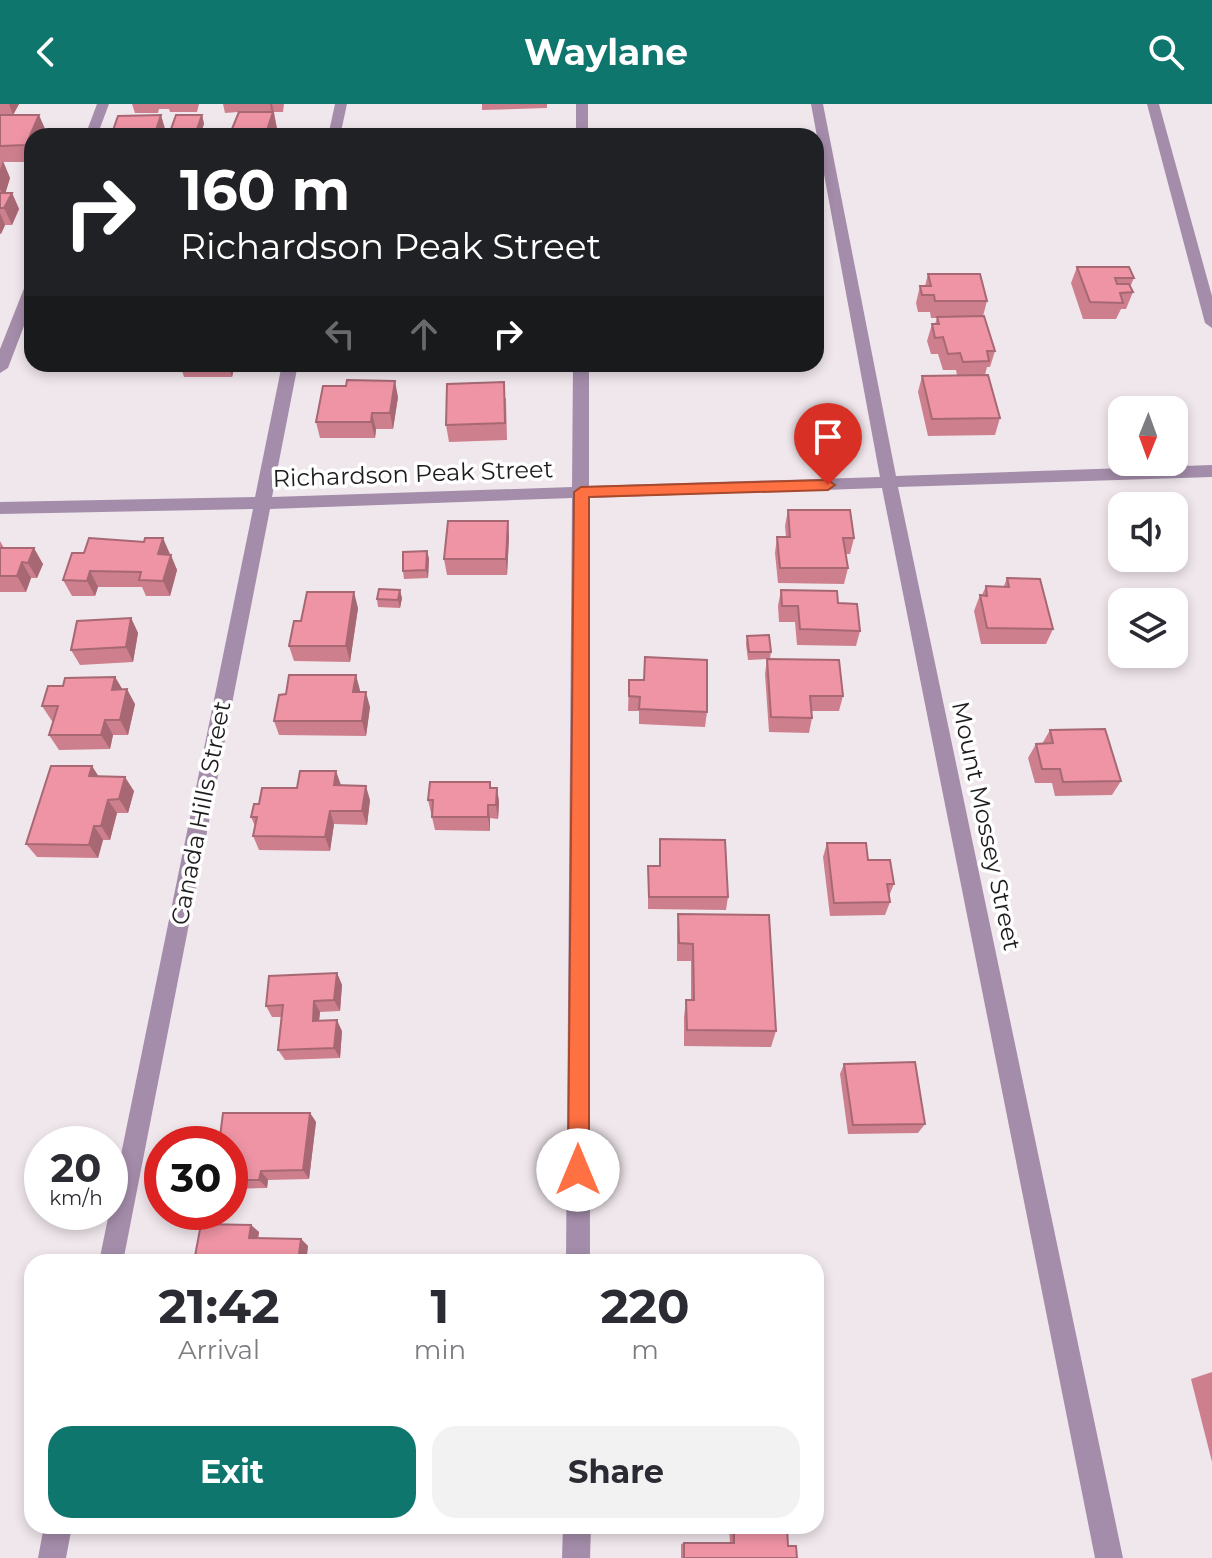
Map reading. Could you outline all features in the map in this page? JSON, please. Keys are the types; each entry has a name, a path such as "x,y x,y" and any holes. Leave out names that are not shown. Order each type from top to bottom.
{"street":[{"path":"94,128 103,104"},
{"path":"336,128 341,104"},
{"path":"582,104 582,128"},
{"name":"Mount Mossey Street","path":"817,104 822,128"},
{"path":"1153,104 1212,323"},
{"name":"Mount Mossey Street","path":"824,141 889,483 1109,1558"},
{"path":"0,368 24,306"},
{"name":"Canada Hills Street","path":"113,1254 288,372"},
{"path":"578,1254 581,372"},
{"name":"Richardson Peak Street","path":"0,508 263,503 1212,471"},
{"path":"52,1558 56,1534"},
{"path":"576,1558 577,1534"}],"building":[{"path":"239,112 273,112 268,128 232,128"},
{"path":"0,115 39,115 33,128 24,128 24,145 0,146"},
{"path":"161,115 157,128 114,128 118,116"},
{"path":"176,115 202,115 197,128 171,128"},
{"path":"0,193 12,193 4,208 0,208"},
{"path":"1077,267 1129,267 1134,278 1115,278 1117,284 1129,284 1133,292 1120,293 1123,303 1090,302"},
{"path":"928,274 980,274 987,301 935,301 934,295 922,295 920,286 931,286"},
{"path":"984,316 995,351 987,351 989,361 963,362 960,353 948,354 943,337 935,338 932,324 939,324 937,317"},
{"path":"988,375 1000,418 932,419 922,376"},
{"path":"347,380 395,381 390,413 372,413 371,422 316,422 323,386 346,386"},
{"path":"504,382 505,423 446,425 447,384"},
{"path":"788,510 850,510 854,538 843,538 848,568 780,568 777,537 790,537"},
{"path":"448,521 508,521 506,559 444,559"},
{"path":"89,538 144,542 145,538 163,538 158,554 171,555 163,581 139,580 141,572 90,571 87,581 63,580 72,553 84,553"},
{"path":"0,548 34,548 28,563 22,562 17,576 0,576"},
{"path":"427,551 426,570 403,571 403,552"},
{"path":"1007,578 1040,579 1053,629 987,628 980,595 987,596 986,586 1009,587"},
{"path":"379,589 400,590 398,600 377,599"},
{"path":"781,590 837,591 838,603 857,604 860,631 800,629 798,606 782,606"},
{"path":"307,592 354,592 346,646 289,646 294,621 301,621"},
{"path":"131,618 126,647 71,650 77,621"},
{"path":"769,635 771,652 749,652 747,636"},
{"path":"645,657 707,660 707,712 639,709 640,697 629,696 629,680 644,680"},
{"path":"767,659 839,660 843,696 810,696 812,718 771,717"},
{"path":"289,675 356,675 353,692 366,692 362,721 274,721 279,695 286,694"},
{"path":"115,677 112,690 127,689 120,720 105,720 101,735 49,735 58,706 42,706 48,686 63,686 65,678"},
{"path":"1105,729 1121,781 1063,782 1060,769 1042,769 1036,744 1053,743 1050,730"},
{"path":"51,766 92,766 89,776 125,777 119,799 108,800 101,826 94,826 89,845 26,844"},
{"path":"300,771 336,771 334,785 366,786 362,811 330,811 325,837 253,836 257,817 251,817 254,804 259,804 262,788 297,788"},
{"path":"430,782 490,782 490,788 497,788 496,805 488,805 488,817 432,817 433,800 428,800"},
{"path":"660,839 725,840 728,897 649,897 648,866 660,866"},
{"path":"827,843 866,843 868,860 890,860 894,884 887,884 890,902 834,903"},
{"path":"678,914 769,915 776,1031 687,1030 686,1000 694,1000 693,944 679,943"},
{"path":"337,973 334,1000 314,1001 313,1021 337,1020 334,1048 278,1050 283,1005 266,1006 269,976"},
{"path":"915,1062 925,1124 853,1125 844,1064"},
{"path":"223,1113 310,1113 303,1170 261,1171 259,1180 248,1180 248,1126 221,1126"},
{"path":"248,1225 251,1225 249,1238 301,1239 299,1254 195,1254 200,1230 248,1230"},
{"path":"734,1534 787,1534 788,1546 796,1546 797,1558 684,1558 684,1543 734,1543"}],"route":[{"path":"578,1170 581,492 828,485"}]}
